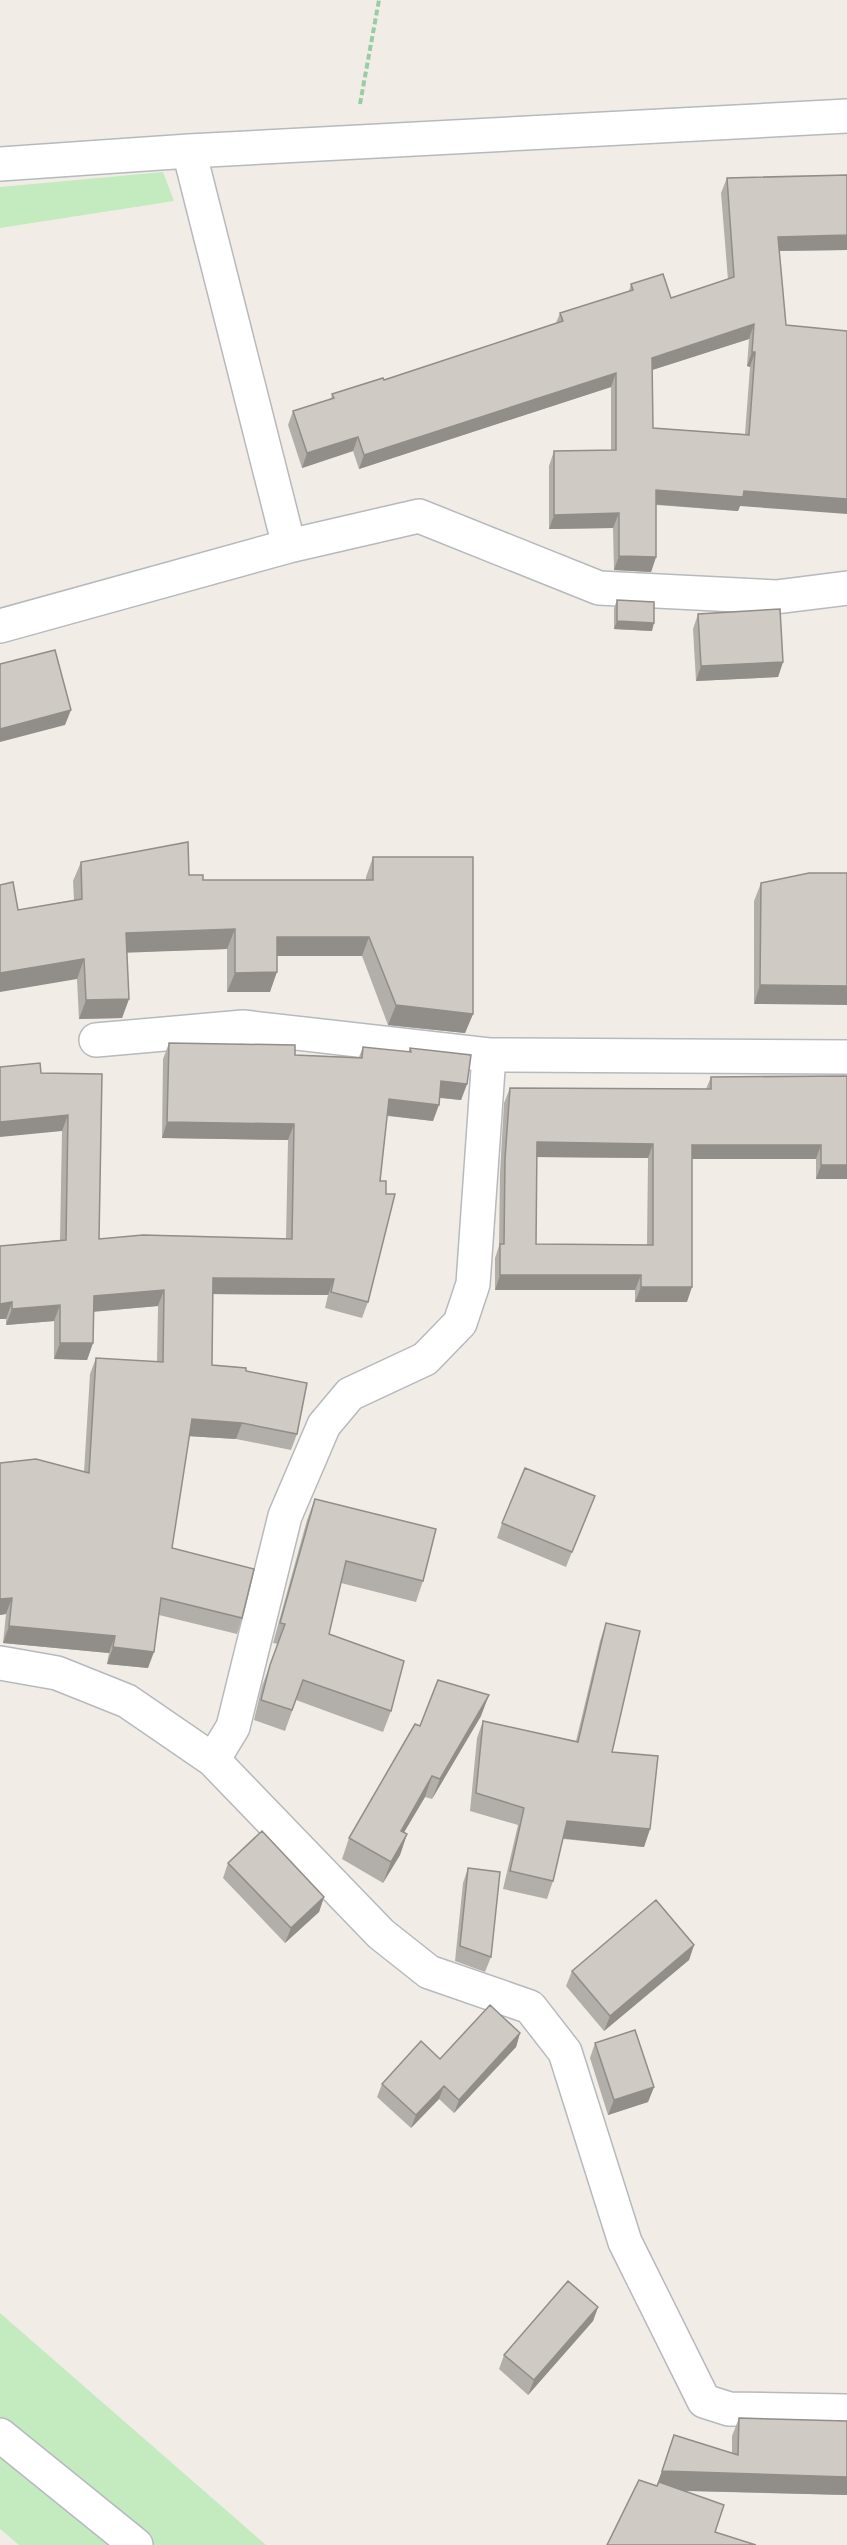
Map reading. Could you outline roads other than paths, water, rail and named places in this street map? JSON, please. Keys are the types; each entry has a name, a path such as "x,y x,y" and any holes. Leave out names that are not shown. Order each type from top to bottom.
{"street":[{"path":"0,164 189,151 847,116"},
{"path":"189,151 289,546"},
{"path":"0,626 289,546 419,516 599,588 776,597 847,588"},
{"path":"96,1040 243,1027 489,1055 847,1057"},
{"path":"213,1760 233,1727 285,1516 324,1425 350,1394 425,1359 460,1323 473,1284 489,1055"},
{"path":"0,1663 57,1672 127,1701 213,1760 381,1934 429,1972 530,2007 565,2052 625,2242 704,2402 729,2409 847,2411"},
{"path":"0,2435 136,2545"}]}
